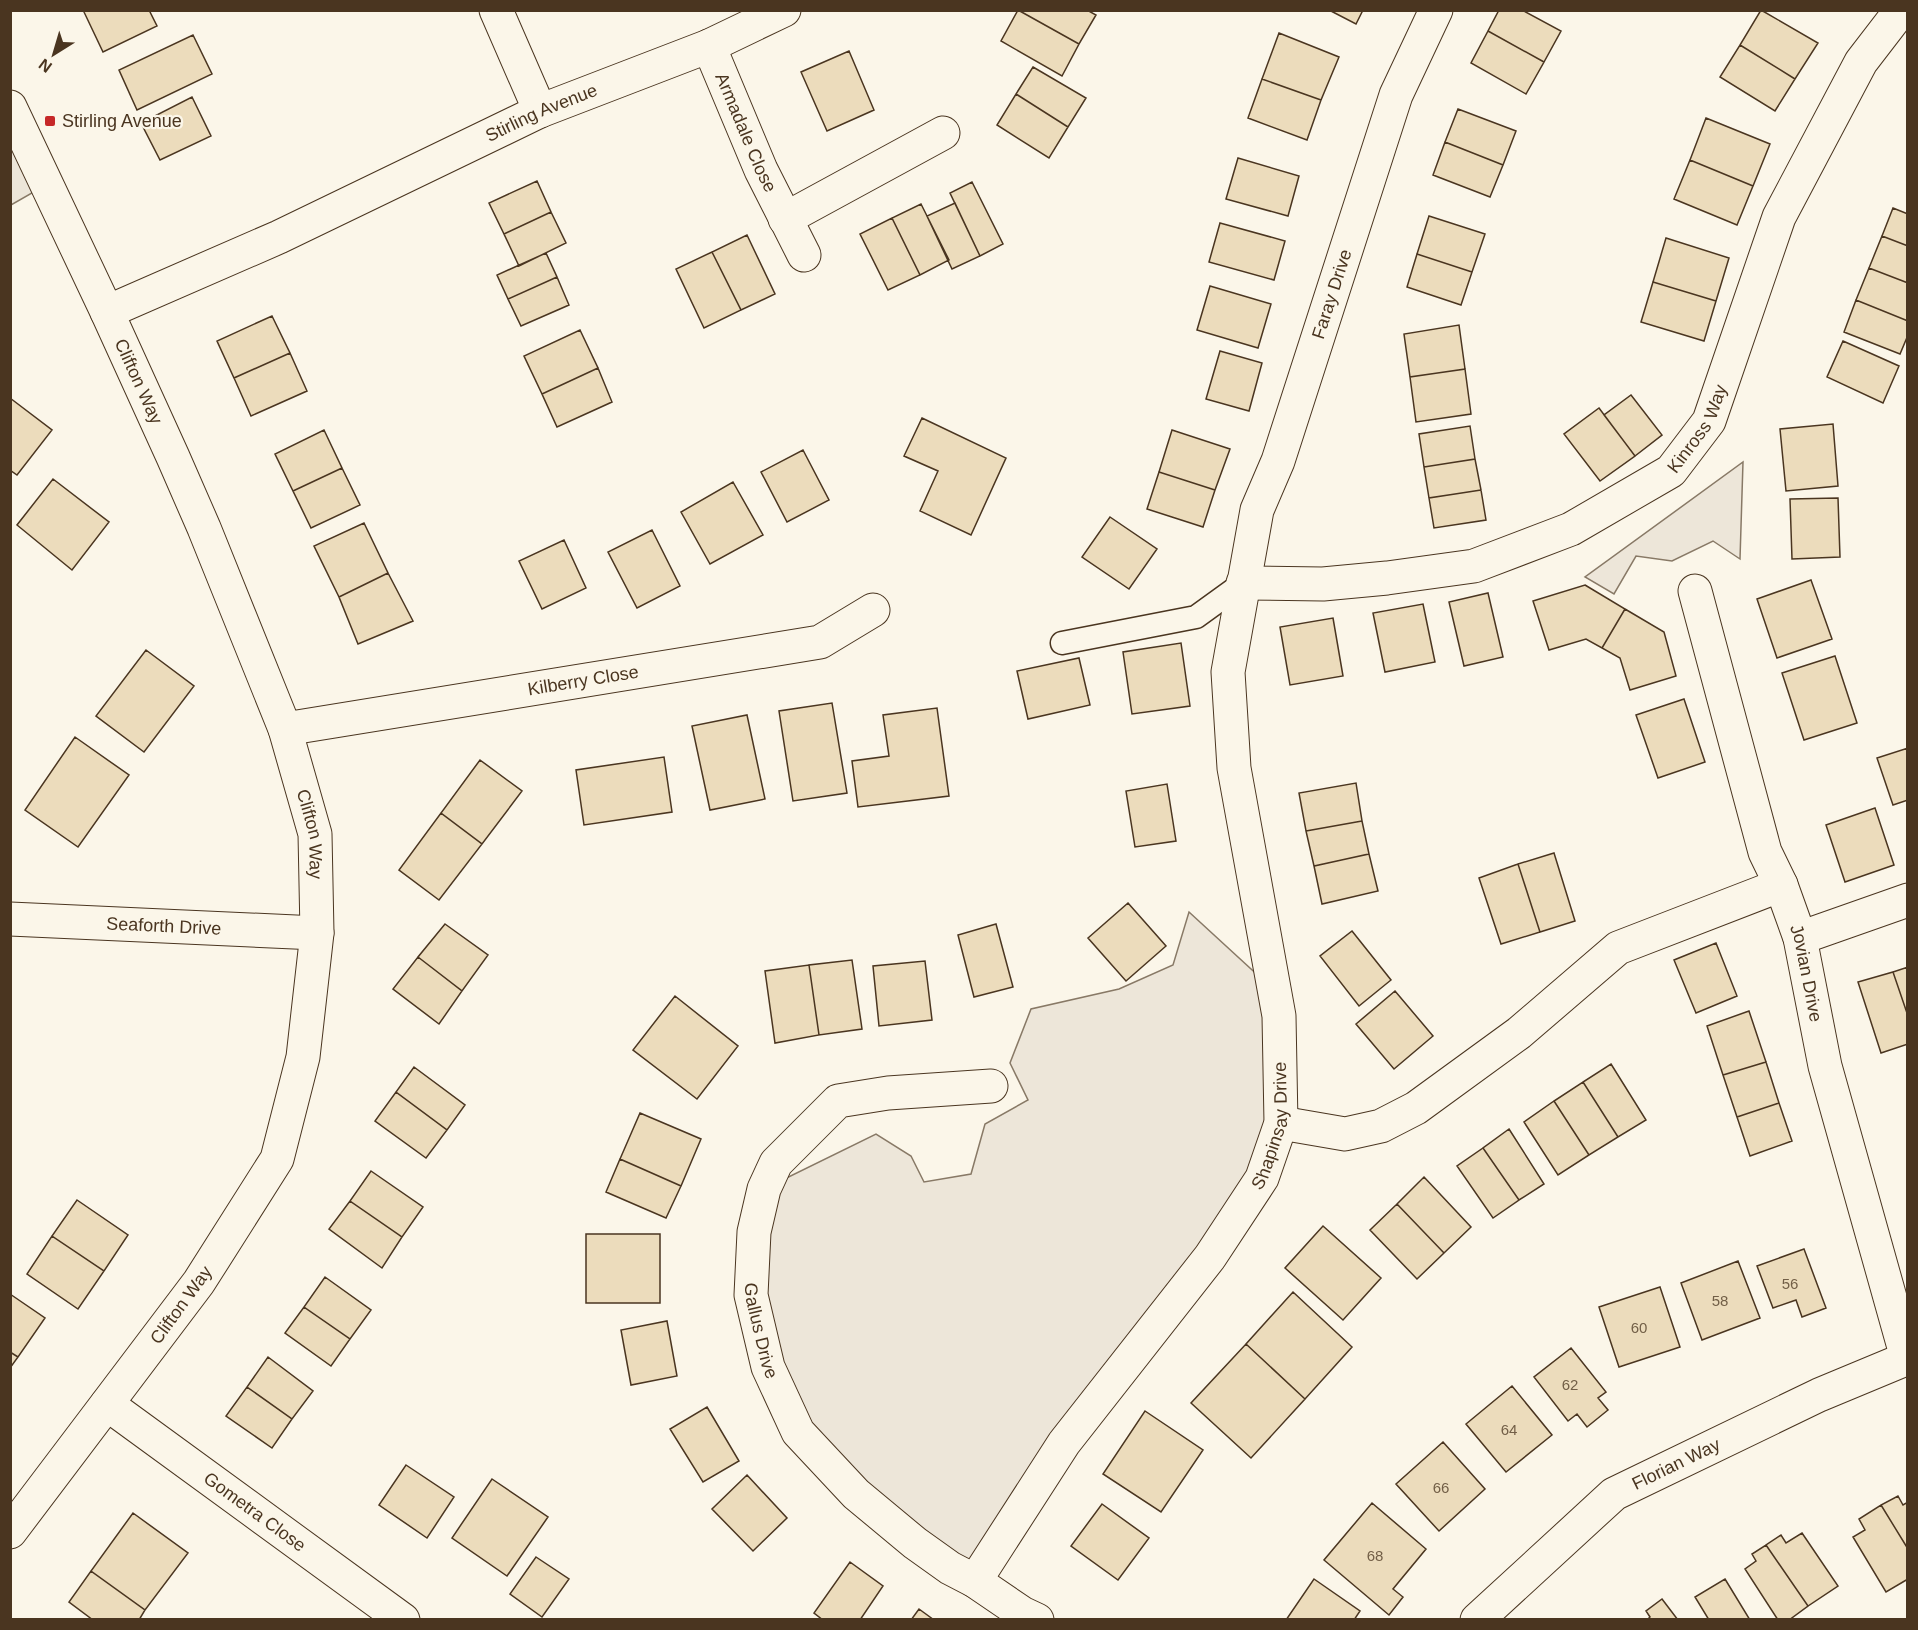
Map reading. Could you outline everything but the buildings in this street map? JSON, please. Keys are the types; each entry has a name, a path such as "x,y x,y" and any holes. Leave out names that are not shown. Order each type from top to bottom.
{"street":[{"path":"496,10 540,111"},
{"name":"Stirling Avenue","path":"108,312 279,237 540,111 709,46 784,10"},
{"name":"Faray Drive","path":"1243,583 1257,510 1278,461 1393,106 1436,10"},
{"name":"Kinross Way","path":"1243,583 1323,584 1474,566 1571,529 1671,471 1709,421 1779,217 1861,62 1901,10"},
{"name":"Armadale Close","path":"709,46 761,170 804,255"},
{"name":"Clifton Way","path":"10,107 108,312 204,528 285,729 315,834 317,933 303,1057 277,1159 199,1282 10,1532"},
{"path":"785,219 943,133"},
{"name":"Shapinsay Drive","path":"975,1581 1064,1443 1210,1257 1262,1178 1281,1123 1279,1016 1234,768 1228,672 1243,583"},
{"name":"Jovian Drive","path":"1695,591 1766,852 1781,885 1800,938 1825,1066 1907,1358"},
{"name":"Kilberry Close","path":"285,729 820,642 873,610"},
{"path":"1281,1123 1345,1134 1381,1126 1416,1108 1512,1038 1618,948 1781,885"},
{"path":"1800,938 1908,900"},
{"name":"Seaforth Drive","path":"10,919 317,933"},
{"name":"Gallus Drive","path":"991,1086 888,1093 838,1101 776,1163 764,1189 754,1232 751,1295 768,1367 798,1432 856,1494 932,1556 975,1581 1022,1613 1037,1620"},
{"name":"Florian Way","path":"1477,1620 1614,1494 1819,1395 1907,1358"},
{"name":"Gometra Close","path":"107,1404 403,1620"}],"lane":[{"path":"1062,643 1196,617 1243,583"}],"shaded area":[{"path":"10,107 46,185 11,205 10,205"},
{"path":"1743,462 1740,559 1713,541 1672,561 1636,556 1614,594 1585,577"},
{"path":"1189,912 1275,991 1281,1123 975,1581 798,1432 758,1332 764,1189 876,1134 911,1156 924,1182 971,1174 985,1124 1028,1100 1010,1063 1031,1009 1119,989 1173,965"}],"place":[{"name":"Stirling Avenue","path":"50,121"}]}
